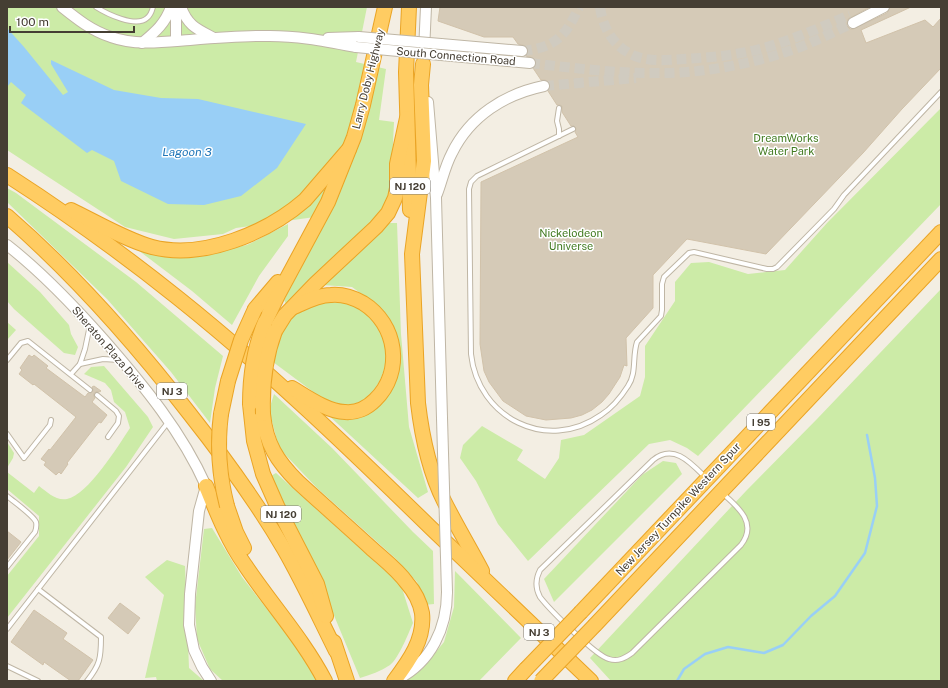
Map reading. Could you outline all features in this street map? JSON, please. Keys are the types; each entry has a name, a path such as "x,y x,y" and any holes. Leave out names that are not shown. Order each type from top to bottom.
{"highway":[{"name":"Larry Doby Highway","path":"297,258 328,202 349,149 362,110 385,7"},
{"name":"NJ 120","path":"409,7 406,58 407,118 416,389 419,415 429,461 444,501 488,582"},
{"path":"412,254 424,161 421,85 423,64"},
{"path":"394,681 408,663 420,637 422,618 420,604 417,597 402,576 298,482 285,468 271,447 266,434 263,414 265,371 270,327 294,307 315,284 376,228 388,213 395,198 397,188 397,164 407,118"},
{"path":"32,191 144,245 172,250 202,248 221,244 250,234 288,214 305,200 349,149"},
{"name":"NJ 3","path":"7,175 87,230 154,279 202,317 347,446 591,681"},
{"name":"NJ 3","path":"7,216 59,264 101,307 142,353 198,424 251,497 284,549 307,591 336,651 347,681"},
{"name":"New Jersey Turnpike Western Spur","path":"515,681 941,232"},
{"path":"297,258 255,309 241,340 228,381 221,414 219,432 219,460 227,506 236,532 248,555 306,635 331,681"},
{"name":"NJ 120","path":"297,258 270,327 259,338 252,375 250,404 254,441 263,474 278,508 317,584 336,651"},
{"name":"New Jersey Turnpike Western Spur","path":"541,681 941,259"},
{"path":"271,377 326,407 344,412 356,411 372,403 381,393 390,376 393,356 390,335 378,315 366,305 352,298 331,295 310,300 294,307"},
{"path":"206,486 222,524 238,555 306,648 325,681"}],"street":[{"name":"South Connection Road","path":"62,7 80,21 99,32 116,39 142,43 264,36 310,38 359,37 522,51"},
{"path":"142,43 162,25 168,16 171,7"},
{"path":"176,7 176,41"},
{"path":"181,7 185,17 192,26 214,38"},
{"path":"394,681 409,673 420,663 435,643 444,621 447,592 436,198 427,85 423,64 426,7"},
{"path":"851,19 864,16 884,7"},
{"name":"South Connection Road","path":"310,38 356,47 530,63"},
{"path":"436,198 451,155 458,141 469,127 490,108 505,99 524,91 544,86"},
{"name":"Sheraton Plaza Drive","path":"7,246 44,277 90,324 121,360 170,421 191,454 206,486"},
{"path":"206,486 199,511 190,594 189,624 194,650 211,681"}],"lane":[{"path":"96,7 115,16 138,22 146,20 150,16 153,7"},
{"path":"573,129 477,176 471,182 469,188 471,354 476,376 487,397 505,415 525,426 542,430 569,429 586,423 606,412 621,396 629,384 634,371 635,347 637,342 661,316 662,284 664,277 689,253 694,252 767,269 777,267 834,209 844,195 941,92"},
{"path":"559,108 557,121 559,136"},
{"path":"71,374 80,364 87,343 90,324"},
{"path":"7,360 21,343 28,341 90,390"},
{"path":"80,364 103,359 121,360"},
{"path":"97,396 120,416 118,423 108,437"},
{"path":"7,434 24,458 50,425 51,420"},
{"path":"7,629 170,421"},
{"path":"706,479 683,458 674,454 661,455 653,460 540,570 536,582 540,597 595,652 607,659 615,660 624,658 632,653 741,545 747,536 747,522 741,511 721,491"},
{"path":"7,496 33,518 37,526 35,532 7,567"},
{"path":"38,589 101,638 101,654 96,670 87,681"},
{"path":"7,666 38,681"}],"green space":[{"path":"7,7 367,7 356,62 386,69 379,120 394,122 391,187 384,209 286,304 284,300 329,215 236,228 223,234 174,239 125,227 7,150"},
{"path":"941,108 941,204 698,456 687,448 670,440 649,444 528,561 498,524 476,481 460,458 463,445 482,426 523,450 517,460 545,479 559,458 561,440 584,435 640,396 645,377 645,346 675,301 675,282 691,263 709,262 748,274 785,270 827,223"},
{"path":"7,188 16,193 136,282 223,356 215,388 210,423 171,372 107,299 7,202"},
{"path":"388,223 397,223 401,334 409,427 428,492 418,498 325,412 341,417 392,386 390,323 378,306 352,287 322,285"},
{"path":"288,224 288,236 259,276 232,325 192,291 138,250 195,255 247,245"},
{"path":"7,262 40,292 69,325 71,334 78,347 75,355 64,353 7,301"},
{"path":"941,289 941,681 611,681 590,658 746,491"},
{"path":"342,302 357,308 371,318 381,331 386,347 385,363 381,378 373,392 361,401 347,406 325,401 273,362 280,332 290,317 316,303"},
{"path":"7,322 16,330 7,340"},
{"path":"104,366 148,417 153,427 126,467 7,618 7,576 39,536 39,516 7,489 7,472 34,493 39,486 52,496 59,499 67,499 75,496 93,480 130,428 125,412 114,402 111,390 105,383 84,374 91,367"},
{"path":"274,394 332,448 433,551 434,604 424,605 417,582 395,558 317,488 279,448 269,410"},
{"path":"7,442 14,453 13,458 7,468"},
{"path":"663,461 676,463 682,474 554,602 544,579 642,475"},
{"path":"276,473 401,585 413,623 397,657 387,667 360,678 323,589 269,477"},
{"path":"212,528 242,577 306,659 317,681 223,681 210,669 197,639 195,606 204,529"},
{"path":"167,560 185,566 189,668 204,681 157,681 156,677 145,678 164,595 145,577"},
{"path":"455,571 521,638 479,681 403,681 422,669 444,642 454,607"}],"water":[{"name":"Lagoon 3","path":"7,28 63,95 68,92 51,64 51,60 114,90 161,98 198,99 306,124 277,168 241,196 204,205 168,204 121,181 114,161 92,150 87,153 21,103 26,95 11,82 7,87"}],"building":[{"path":"440,7 870,7 848,19 847,26 850,29 853,29 887,13 890,7 911,7 861,30 866,43 925,20 933,27 941,18 941,68 863,153 766,254 687,239 653,275 653,308 626,338 627,366 624,365 620,377 609,394 592,410 582,415 571,418 546,420 526,416 503,401 489,382 484,371 480,344 481,182 578,137 575,132 576,128 571,126 562,112 562,106 557,105 548,91 550,87 549,82 541,80 533,68 536,61 533,58 526,56 528,51 526,46 518,44 513,37 484,37 438,21"},
{"path":"29,355 32,357 34,355 48,366 46,368 85,397 88,393 92,392 92,387 94,386 101,391 94,393 95,398 92,402 107,415 101,423 99,422 67,463 68,464 61,474 59,472 56,475 44,465 46,462 41,459 76,417 19,374 22,370 20,368"},
{"path":"7,531 21,542 7,560"},
{"path":"120,603 140,618 128,634 108,618"},
{"path":"34,610 67,633 63,639 93,660 78,681 71,681 44,662 43,665 11,642"}],"waterway":[{"path":"677,681 684,669 705,654 728,647 764,653 783,645 811,616 835,596 865,553 877,506 875,478 867,435"}],"tunnel":[{"path":"522,51 543,47 558,39 569,26 579,7"},
{"path":"600,7 607,30 621,48 641,58 659,60 715,57 760,49 799,36 850,15"},
{"path":"530,63 630,73 679,73 710,70 741,64 786,52 853,23"},
{"path":"544,86 636,78"}],"park label":[{"name":"DreamWorks Water Park","path":"786,144"},
{"name":"Nickelodeon Universe","path":"571,239"}]}
